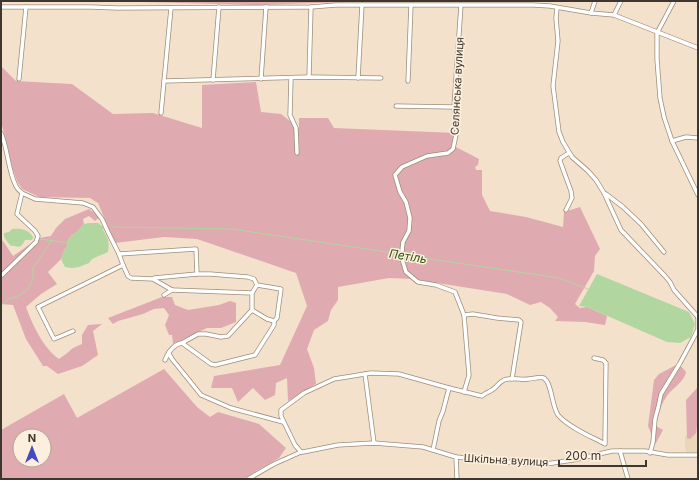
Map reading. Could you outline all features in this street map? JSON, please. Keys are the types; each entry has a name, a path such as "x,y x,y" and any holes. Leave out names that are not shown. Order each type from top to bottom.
{"street":[{"path":"591,13 595,1"},
{"path":"614,15 621,1"},
{"path":"674,1 657,33 660,98 672,140 698,195"},
{"path":"1,7 311,7 336,4 533,5 614,15 698,48"},
{"path":"358,78 362,5"},
{"path":"408,81 411,5"},
{"name":"Селянська вулиця","path":"461,5 454,107 457,130 453,150 448,153 427,156 402,167 395,175 400,192 406,202 410,218 409,231 403,242 402,251 402,259 406,272 418,282 436,285 455,292 464,315"},
{"path":"19,79 26,7"},
{"path":"212,80 219,7"},
{"path":"261,79 266,7"},
{"path":"308,78 311,7"},
{"path":"161,113 171,8"},
{"path":"557,8 556,18 558,41 553,86 559,132 563,142 572,157 596,180 604,193 621,230 670,282 674,290 698,317 698,329 661,394 655,419 653,442 650,453"},
{"path":"164,81 291,78 381,78"},
{"path":"291,78 290,115 296,128 297,153"},
{"path":"396,106 454,107"},
{"path":"1,133 5,142 16,187 22,193 35,199 83,203 95,209 102,219 128,276 131,278 153,279 197,274 248,276 254,279 257,285"},
{"path":"672,140 686,137 698,138"},
{"path":"566,210 572,198 571,191 560,161 561,158 569,153"},
{"path":"1,276 36,242 38,236 35,231 17,214 22,193"},
{"path":"604,193 623,207 641,224 664,252"},
{"path":"119,254 196,248 197,274"},
{"path":"74,330 54,339 38,307 123,265"},
{"path":"153,279 172,290 252,294"},
{"path":"165,360 170,351 178,344 198,334 221,337 228,336 252,310 252,294 257,285"},
{"path":"182,343 215,366 255,355 277,318 281,288 257,285"},
{"path":"164,295 172,290"},
{"path":"252,310 267,319 274,321"},
{"path":"464,392 469,375 464,315 473,314 520,320 521,322 512,379"},
{"path":"170,351 169,354 172,359 201,395 231,408 284,422"},
{"path":"594,358 603,360 606,363 605,444"},
{"path":"301,452 295,445 280,416 281,410 304,393 334,379 371,373 399,374 482,396 494,389 506,379 544,378 547,381 558,414 568,424 605,444 612,451"},
{"path":"365,374 374,443"},
{"path":"433,450 439,421 449,388"},
{"name":"Шкільна вулиця","path":"248,479 274,464 301,452 338,445 374,443 423,448 456,457 528,464 546,464 573,460 612,451 646,451 650,453 668,455 698,455"},
{"path":"620,451 628,479"},
{"name":"Шкільна вулиця","path":"456,457 457,479"}],"shaded area":[{"path":"107,1 375,1 256,5"},
{"path":"1,66 16,81 72,84 113,114 153,113 202,128 202,85 256,82 261,112 281,114 299,128 299,118 328,118 334,128 456,133 454,146 479,159 478,165 475,167 476,170 482,170 482,195 490,211 526,217 563,227 564,212 580,207 600,249 595,256 594,271 575,304 580,308 587,307 607,316 605,325 585,322 555,321 558,317 550,308 541,302 530,305 507,294 412,279 389,278 338,287 338,300 331,310 328,321 314,330 307,349 314,368 316,384 288,401 287,378 276,383 275,395 265,400 253,388 238,402 232,388 211,388 214,376 280,365 307,306 296,273 197,239 164,237 115,243 98,203 90,198 39,197 22,189 13,170 1,121"},
{"path":"89,209 100,217 95,221 89,216 83,219 84,224 68,240 61,259 48,272 57,284 41,294 26,307 35,328 44,343 59,359 73,348 82,344 82,335 88,325 102,324 93,331 98,355 82,366 58,374 47,366 43,366 26,339 13,305 1,304 1,241 3,241 13,256 39,238 51,236 56,228 65,219"},
{"path":"98,223 103,227 108,240 108,252 79,267 65,267 61,259 68,240 84,224"},
{"path":"12,229 27,231 33,237 32,240 25,240 20,247 11,246 6,240 4,233 9,232"},
{"path":"597,274 689,312 695,324 691,337 680,343 667,342 587,307 579,306"},
{"path":"162,297 172,297 175,305 188,310 219,305 230,301 236,303 236,322 221,328 207,328 173,344 172,335 169,335 165,325 169,315 164,308 154,309 113,324 108,318"},
{"path":"679,364 686,372 685,376 667,395 662,405 656,426 663,430 654,445 648,426 654,380 659,374"},
{"path":"164,369 197,407 210,417 218,412 259,424 286,448 279,458 243,479 1,479 1,430 64,394 77,418"},
{"path":"698,387 698,419 696,433 690,439 687,438 686,400"},
{"path":"698,422 698,452 687,453 685,447 685,436 694,432"}],"waterway":[{"name":"Петіль","path":"112,227 232,229 400,254"},
{"name":"Петіль","path":"40,239 69,243"},
{"name":"Петіль","path":"1,305 27,290 33,279 33,268 52,240"},
{"name":"Петіль","path":"403,255 559,278 588,289"}]}
